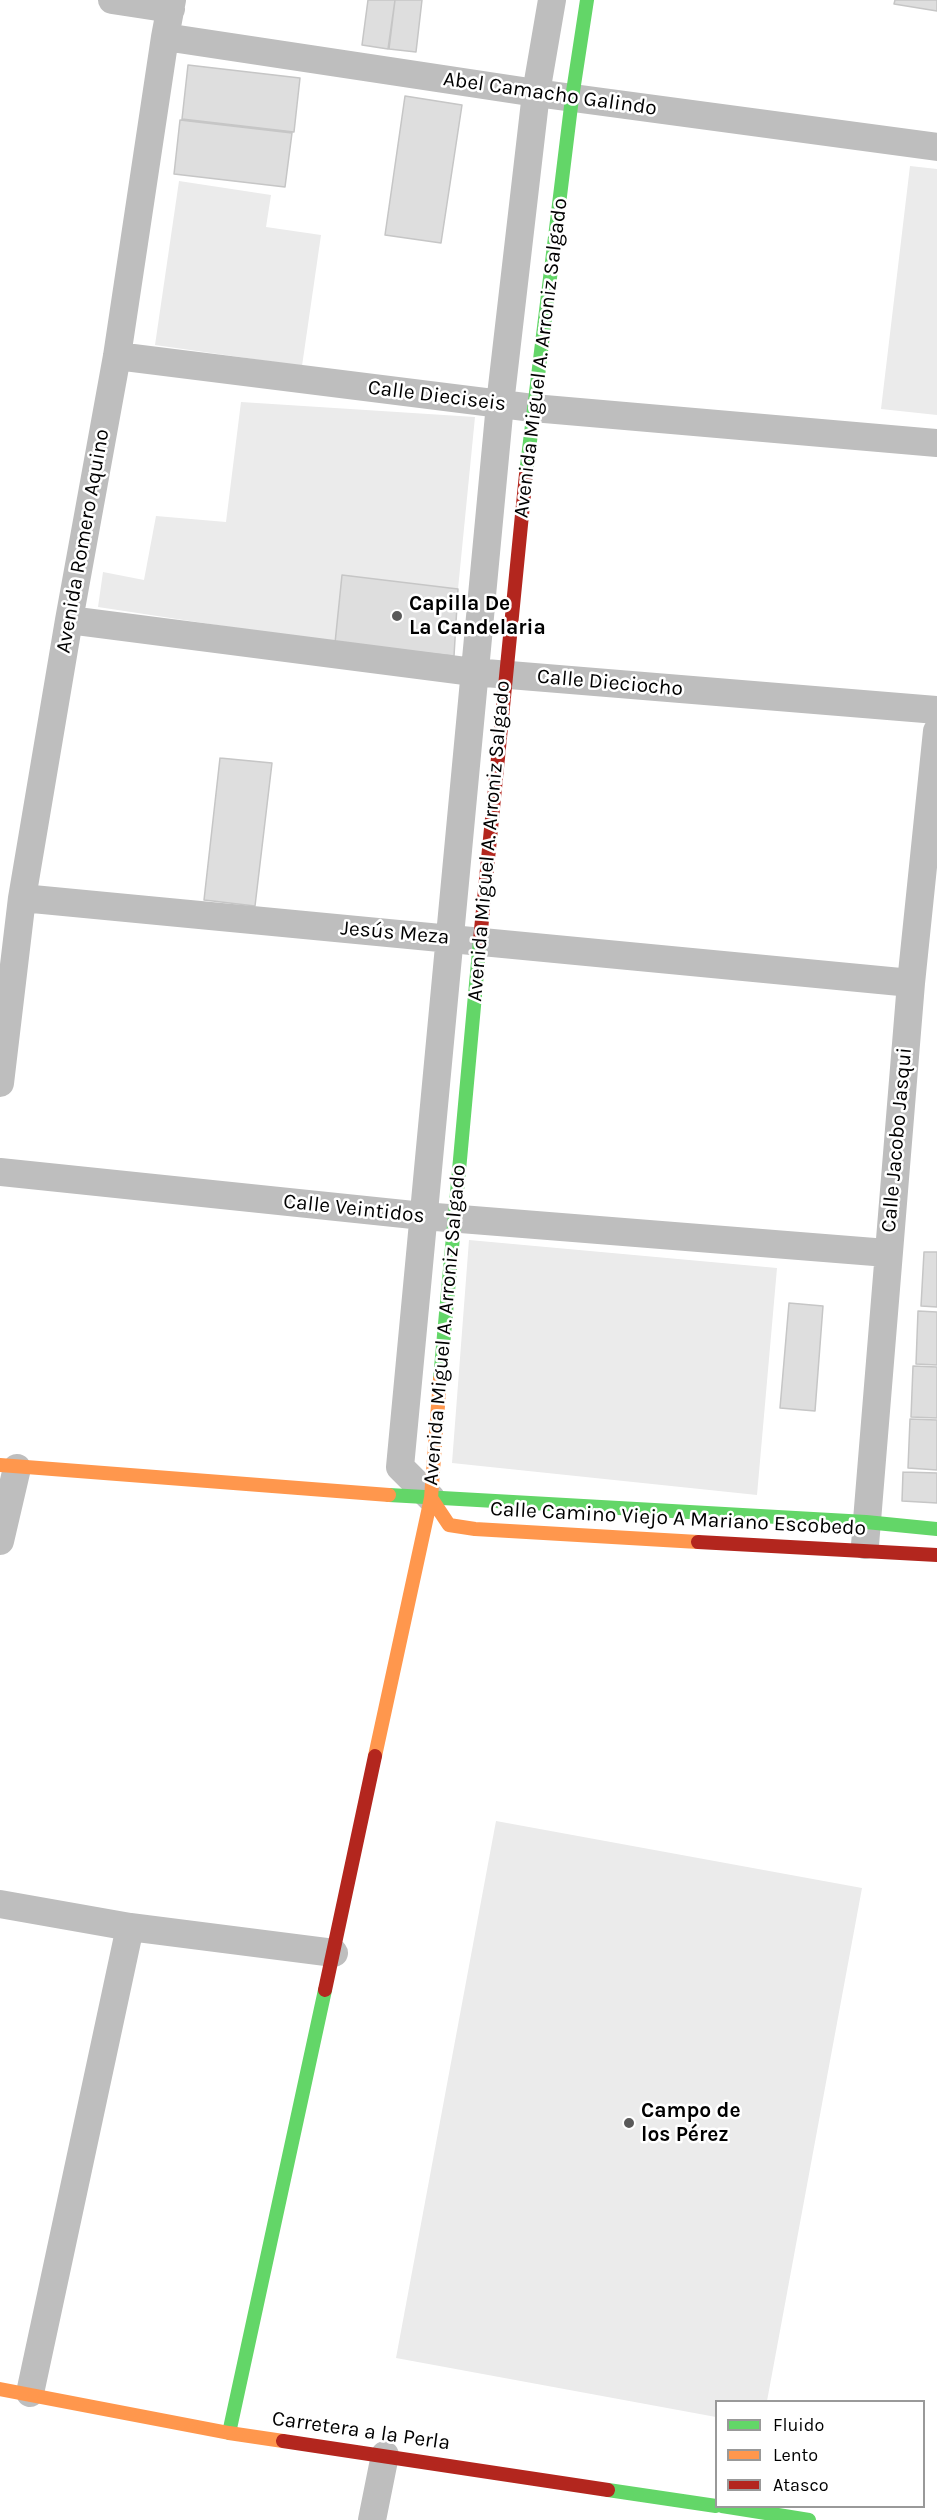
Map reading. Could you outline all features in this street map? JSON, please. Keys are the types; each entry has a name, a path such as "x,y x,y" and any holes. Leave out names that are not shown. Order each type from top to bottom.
{"street":[{"path":"112,0 172,4"},
{"name":"Avenida Miguel A. Arroniz Salgado","path":"431,1498 400,1467 500,404 536,93 552,0"},
{"name":"Avenida Miguel A. Arroniz Salgado","path":"431,1498 453,1218 505,675 533,408 572,98 587,0"},
{"name":"Avenida Romero Aquino","path":"0,1083 8,950 22,898 117,356 165,37 172,4"},
{"name":"Abel Camacho Galindo","path":"165,37 536,93 937,147"},
{"name":"Calle Dieciseis","path":"117,356 533,408 937,442"},
{"name":"Calle Dieciocho","path":"69,620 473,672 937,710"},
{"name":"Calle Jacobo Jasqui","path":"865,1550 910,983 929,892 937,731"},
{"name":"Jesús Meza","path":"22,898 910,983"},
{"name":"Calle Veintidos","path":"0,1172 423,1216 887,1253"},
{"path":"0,1541 9,1467"},
{"name":"Calle Camino Viejo A Mariano Escobedo","path":"9,1467 431,1498 866,1522 937,1530"},
{"path":"229,2433 431,1498"},
{"name":"Calle Camino Viejo A Mariano Escobedo","path":"431,1498 449,1526 475,1529 937,1555"},
{"path":"0,1904 130,1927 334,1953"},
{"path":"30,2393 130,1927"},
{"name":"Carretera a la Perla","path":"0,2389 229,2433 385,2455 660,2509 715,2506"},
{"path":"372,2520 385,2455"},
{"path":"734,2508 809,2520"}],"shaded area":[{"path":"910,166 937,169 937,415 881,409"},
{"path":"179,181 271,195 266,227 321,235 302,366 155,345"},
{"path":"241,402 475,417 458,589 342,576 335,643 98,607 103,572 144,580 156,516 226,522"},
{"path":"469,1240 777,1268 757,1495 452,1463"},
{"name":"Campo de los Pérez","path":"496,1821 862,1888 767,2400 715,2400 715,2417 396,2358"}],"building":[{"path":"368,0 395,0 388,49 362,45"},
{"path":"395,0 422,0 416,52 389,49"},
{"path":"895,0 937,0 937,11 894,4"},
{"path":"188,65 300,78 294,132 182,119"},
{"path":"405,96 462,105 441,243 385,235"},
{"path":"180,120 292,133 285,187 174,174"},
{"name":"Capilla De La Candelaria","path":"342,575 458,589 454,656 335,643"},
{"path":"220,758 272,763 255,906 204,900"},
{"path":"924,1252 937,1252 937,1307 921,1306"},
{"path":"789,1303 823,1306 815,1411 780,1408"},
{"path":"918,1311 937,1312 937,1365 916,1364"},
{"path":"913,1366 937,1367 937,1418 911,1417"},
{"path":"910,1419 937,1420 937,1470 908,1468"},
{"path":"903,1472 937,1473 937,1503 902,1501"}],"traffic: fast":[{"path":"526,474 572,98 587,0"},
{"path":"440,1379 480,940"},
{"path":"389,1495 866,1522 937,1529"},
{"path":"229,2433 325,1990"},
{"path":"608,2490 715,2506"},
{"path":"734,2508 809,2520"}],"traffic: slow":[{"path":"375,1756 431,1498 440,1379"},
{"path":"0,1465 389,1495"},
{"path":"431,1498 449,1525 475,1529 698,1542"},
{"path":"0,2389 229,2433 283,2441"}],"traffic: jam":[{"path":"480,940 526,474"},
{"path":"698,1542 937,1555"},
{"path":"325,1990 375,1756"},
{"path":"283,2441 608,2490"}],"place":[{"name":"Capilla De La Candelaria","path":"397,616"},
{"name":"Campo de los Pérez","path":"629,2123"}]}
